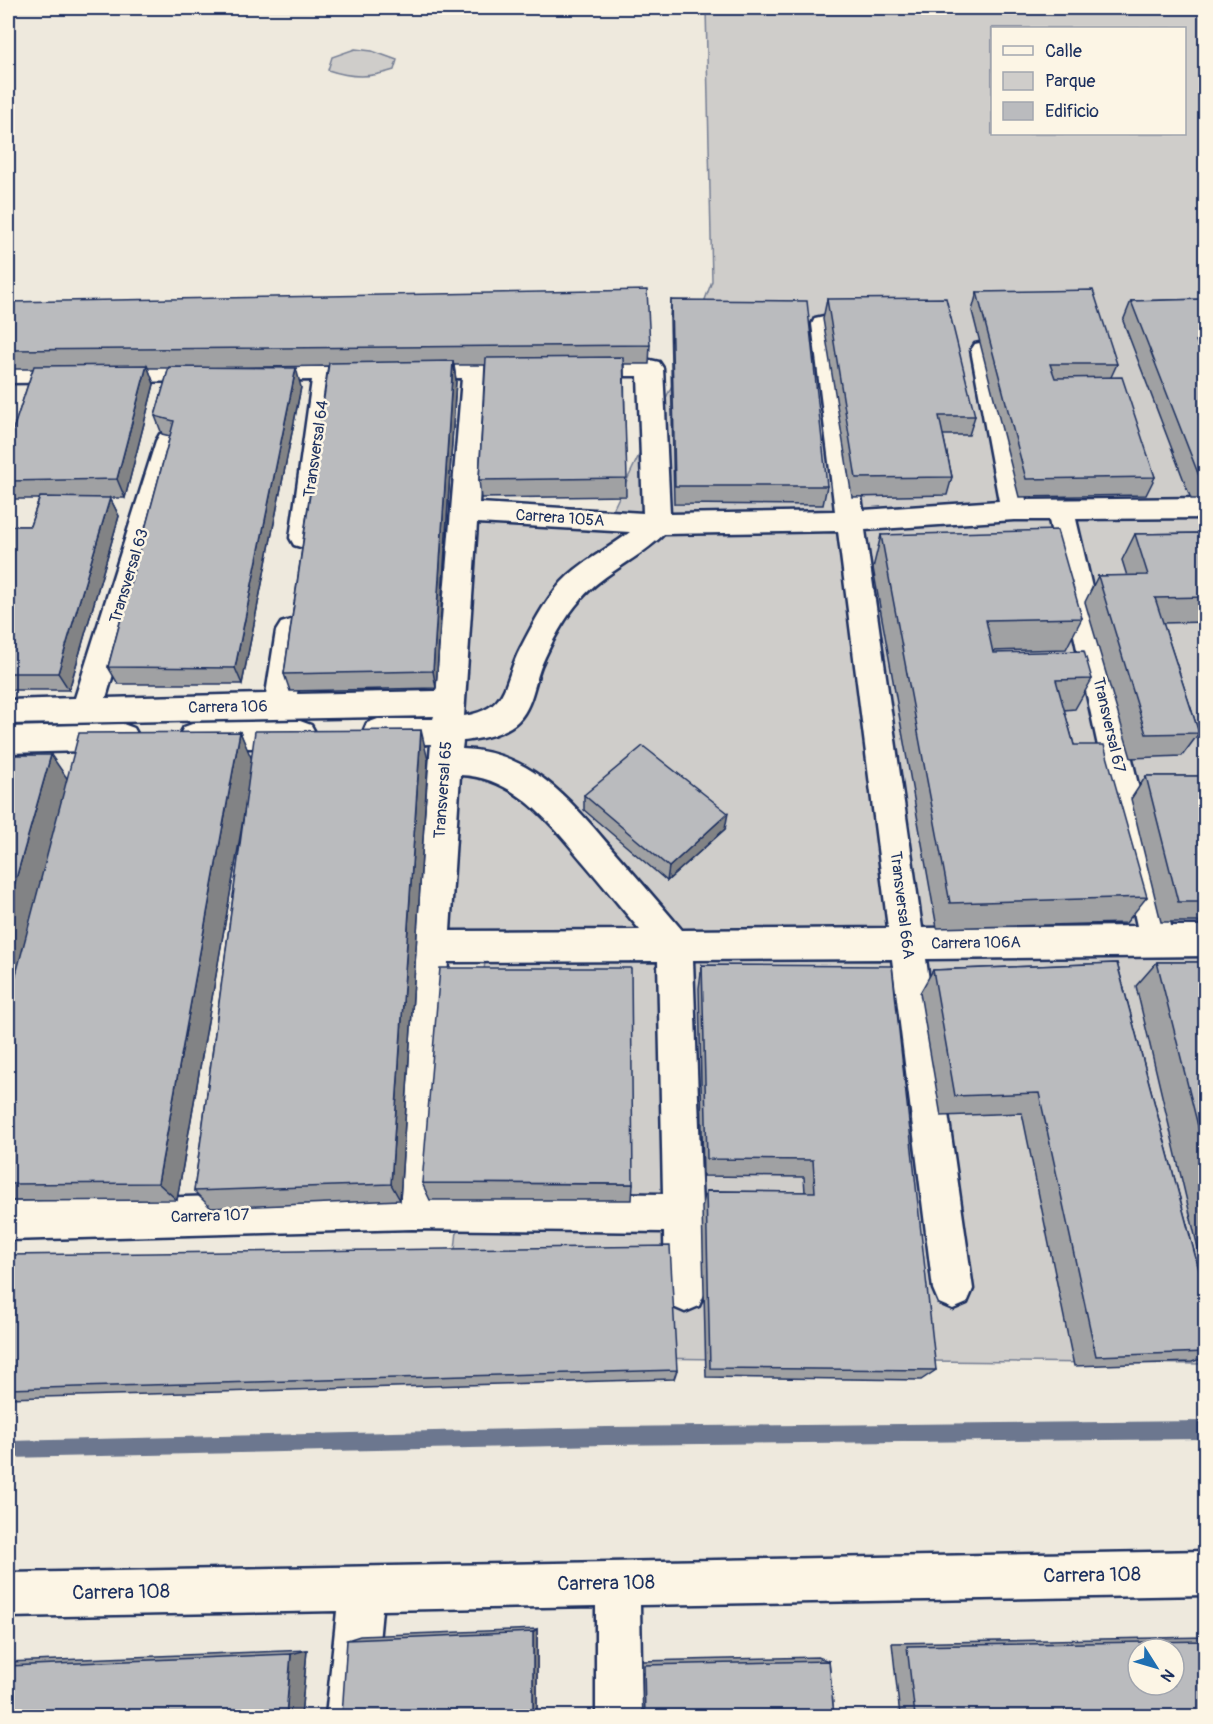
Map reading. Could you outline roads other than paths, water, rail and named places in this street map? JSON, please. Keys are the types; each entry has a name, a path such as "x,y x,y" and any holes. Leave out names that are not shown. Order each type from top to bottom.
{"street":[{"name":"Transversal 66A","path":"824,324 953,1289"},
{"path":"984,350 1014,510"},
{"path":"8,374 38,384 326,371 650,368 657,525 645,537 602,565 571,591 526,666 507,714 497,721 447,732"},
{"name":"Transversal 65","path":"412,1210 475,369"},
{"name":"Transversal 64","path":"300,564 326,371"},
{"name":"Transversal 63","path":"86,772 92,724 170,441"},
{"name":"Carrera 105A","path":"464,512 657,525 849,521 1014,510 1201,505"},
{"name":"Transversal 67","path":"1060,509 1157,941"},
{"path":"260,770 273,720 295,600"},
{"name":"Carrera 106","path":"8,712 92,724 273,720 447,732"},
{"name":"Carrera 106","path":"8,740 92,724"},
{"path":"447,732 483,763 521,780 552,802 675,946 685,1292"},
{"name":"Carrera 106A","path":"432,947 907,944 1108,958 1157,941 1206,941"},
{"name":"Carrera 107","path":"8,1221 200,1198 412,1210 683,1213"},
{"name":"Carrera 108","path":"8,1595 1206,1573"},
{"path":"618,1583 619,1716"},
{"path":"349,1716 362,1588"}],"waterway":[{"path":"8,1450 606,1436 1206,1430"}]}
